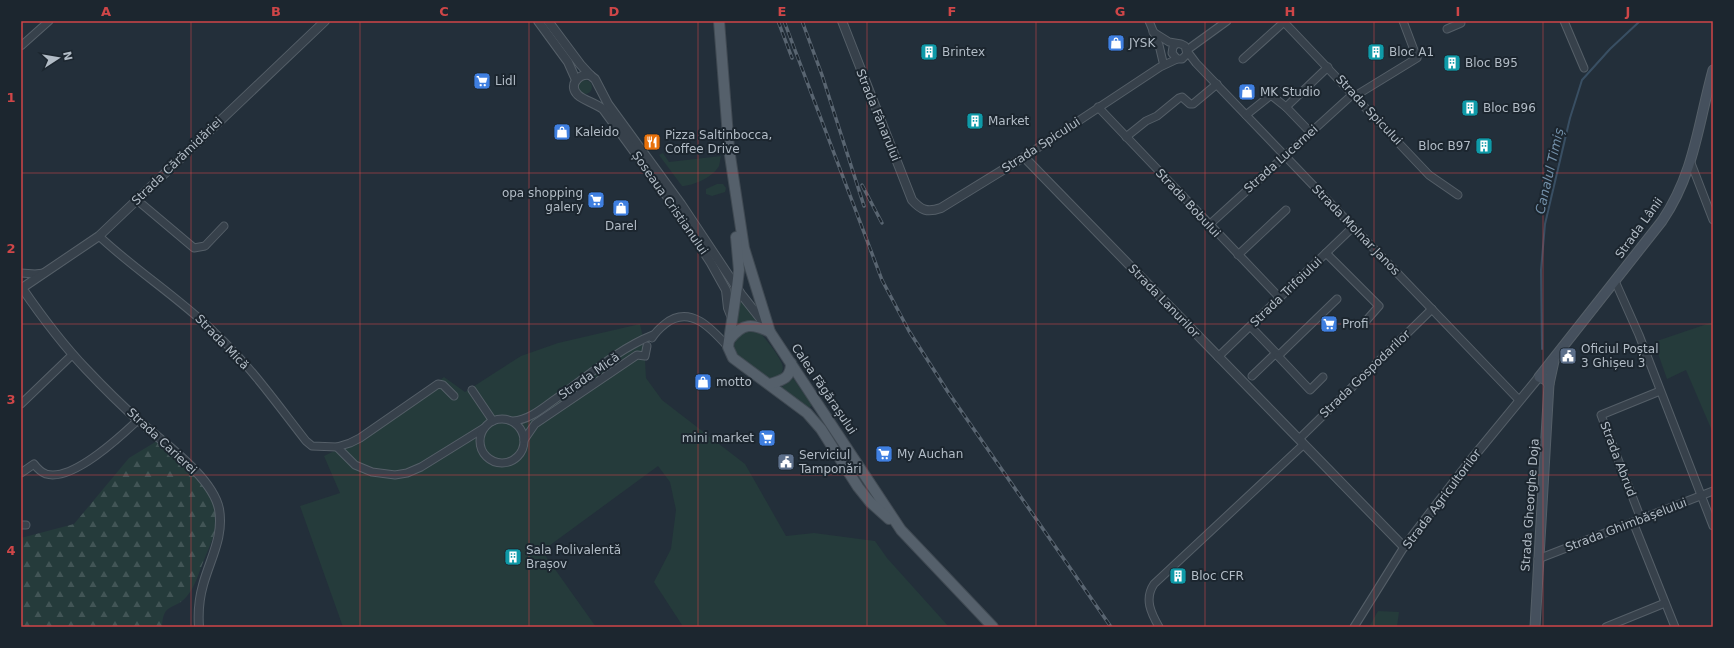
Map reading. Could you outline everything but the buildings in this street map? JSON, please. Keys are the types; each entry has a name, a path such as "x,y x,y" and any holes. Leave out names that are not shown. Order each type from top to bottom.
{"main road":[{"name":"Calea Făgărașului","path":"719,21 731,168 744,248 770,332 901,530 992,627"},
{"name":"Strada Lânii","path":"1539,377 1671,207 1684,182 1691,163 1713,70"},
{"name":"Calea Făgărașului","path":"729,343 739,270 729,178 731,168"},
{"path":"770,332 754,325 739,330 729,343 733,358 799,405 815,420 862,492 870,502 901,530"},
{"name":"Strada Gheorghe Doja","path":"1535,627 1549,384 1554,358"},
{"path":"770,384 786,378 791,370 791,363"},
{"path":"1539,377 1546,380 1549,384"}],"street":[{"path":"21,46 49,21"},
{"name":"Strada Cărămidăriei","path":"21,288 99,236 325,21"},
{"name":"Șoseaua Cristianului","path":"538,21 568,62 576,80 575,90 579,96 596,103 603,109 674,206 724,286 733,321"},
{"name":"Șoseaua Cristianului","path":"548,21 590,75 595,79 608,104 681,204 737,287 770,332"},
{"name":"Strada Fânarului","path":"842,21 912,200 918,206"},
{"path":"1149,21 1159,45 1162,64"},
{"path":"1176,56 1173,47 1185,47 1227,21"},
{"name":"Strada Lucernei","path":"1209,225 1284,155 1354,95 1417,58 1403,21"},
{"path":"1446,29 1461,23 1460,21"},
{"path":"1564,21 1584,68"},
{"path":"1243,59 1283,22"},
{"name":"Strada Spicului","path":"1283,22 1328,67 1429,175 1458,195"},
{"path":"1153,32 1162,39 1185,47"},
{"path":"1159,45 1176,56 1194,61"},
{"path":"1176,56 1186,56 1185,47"},
{"name":"Strada Molnar Janos","path":"1185,47 1194,61 1246,116 1519,400"},
{"name":"Strada Spicului","path":"918,206 923,210 930,211 941,208 1024,157 1176,56"},
{"path":"1286,107 1328,67"},
{"path":"576,80 582,75 590,75"},
{"path":"1126,137 1146,121 1157,116 1180,98 1182,97 1190,104 1193,104 1217,84"},
{"path":"585,98 595,95 598,85"},
{"path":"1246,116 1269,95 1271,95 1286,107 1310,132"},
{"name":"Strada Bobului","path":"1098,107 1279,297"},
{"name":"Strada Lanurilor","path":"1024,157 1404,547"},
{"path":"1691,163 1713,220"},
{"path":"137,200 194,248 205,246 224,226"},
{"path":"1238,255 1286,210"},
{"name":"Strada Trifoiului","path":"1218,357 1251,327 1279,297 1353,227"},
{"name":"Strada Mică","path":"99,236 192,311 215,332 233,351 306,442 312,446 337,447 350,443 360,438 438,384 443,385 454,396"},
{"path":"1326,253 1379,306 1365,322"},
{"path":"21,273 45,273"},
{"path":"1615,281 1638,335 1713,526"},
{"name":"Strada Carierei","path":"21,288 72,355 138,420 203,479 210,488 218,507 220,522 219,537 200,598 199,627"},
{"path":"1252,376 1277,355 1337,299"},
{"name":"Strada Gospodarilor","path":"1301,442 1432,309"},
{"path":"653,335 669,321 678,317 686,317 702,322 729,343"},
{"path":"1251,327 1310,390 1323,377"},
{"name":"Strada Mică","path":"480,438 480,445 487,457 501,463 509,462 515,459 521,454 524,440 535,424 636,355 646,346 653,335"},
{"name":"Strada Mică","path":"492,421 499,419 521,421 532,415 619,354 641,340 653,335"},
{"name":"Strada Mică","path":"636,355 645,356 646,346"},
{"path":"21,404 72,355"},
{"name":"Strada Agricultorilor","path":"1354,627 1404,547 1519,400 1539,377"},
{"path":"337,447 355,465 372,472 395,475 407,473 421,467 484,428 492,421 472,390"},
{"name":"Strada Abrud","path":"1641,519 1601,415 1660,391"},
{"path":"21,473 34,464 45,474 52,475 64,473 83,464 103,451 138,420"},
{"path":"513,421 519,425 523,432 524,440"},
{"path":"469,436 480,438 484,428"},
{"path":"1158,627 1149,603 1149,591 1154,584 1301,442"},
{"name":"Strada Ghimbășelului","path":"1538,559 1713,491"},
{"path":"1633,522 1675,627"},
{"path":"1606,627 1665,603"}],"green space":[{"path":"582,80 588,80 592,84 592,90 588,94 582,94 578,90 578,84"},
{"path":"663,153 669,162 721,156 719,166 712,174 697,183 682,186 659,155"},
{"path":"717,184 723,184 726,188 725,192 712,196 706,194 706,189"},
{"path":"740,299 757,322 736,329"},
{"path":"1713,322 1713,433 1686,370 1667,379 1654,342"},
{"path":"640,324 644,342 646,378 662,400 745,464 786,536 814,533 875,541 887,558 949,627 681,627 682,625 654,582 671,549 676,510 670,482 658,466 542,551 596,627 343,627 300,506 340,493 324,456 356,440 444,377 465,392 521,356 558,343"},
{"path":"757,330 771,346 782,364 783,367 780,376 770,379 737,356 734,347 736,338 741,332"},
{"path":"793,378 812,405 809,408 780,388"},
{"path":"157,441 187,467 197,478 206,489 216,513 214,535 197,579 190,592 183,601 167,610 163,619 162,627 21,627 21,538 74,524 129,458"},
{"path":"1378,611 1399,612 1397,627 1369,627"}],"waterway":[{"name":"Canalul Timiș","path":"1542,349 1541,270 1545,224 1570,118 1582,80 1610,49 1640,21"}],"railway":[{"path":"778,21 792,58"},
{"path":"784,21 882,280 909,331 948,392 1111,627"},
{"path":"802,21 822,75 864,206"},
{"path":"862,185 882,223"}],"place":[{"name":"JYSK","path":"1116,43"},
{"name":"Brintex","path":"929,52"},
{"name":"Bloc A1","path":"1376,52"},
{"name":"Bloc B95","path":"1452,63"},
{"name":"Lidl","path":"482,81"},
{"name":"MK Studio","path":"1247,92"},
{"name":"Bloc B96","path":"1470,108"},
{"name":"Market","path":"975,121"},
{"name":"Kaleido","path":"562,132"},
{"name":"Pizza Saltinbocca, Coffee Drive","path":"652,142"},
{"name":"Bloc B97","path":"1484,146"},
{"name":"opa shopping galery","path":"596,200"},
{"name":"Darel","path":"621,208"},
{"name":"Profi","path":"1329,324"},
{"name":"Oficiul Poștal 3 Ghișeu 3","path":"1568,356"},
{"name":"motto","path":"703,382"},
{"name":"mini market","path":"767,438"},
{"name":"My Auchan","path":"884,454"},
{"name":"Serviciul Tamponări","path":"786,462"},
{"name":"Sala Polivalentă Brașov","path":"513,557"},
{"name":"Bloc CFR","path":"1178,576"}]}
